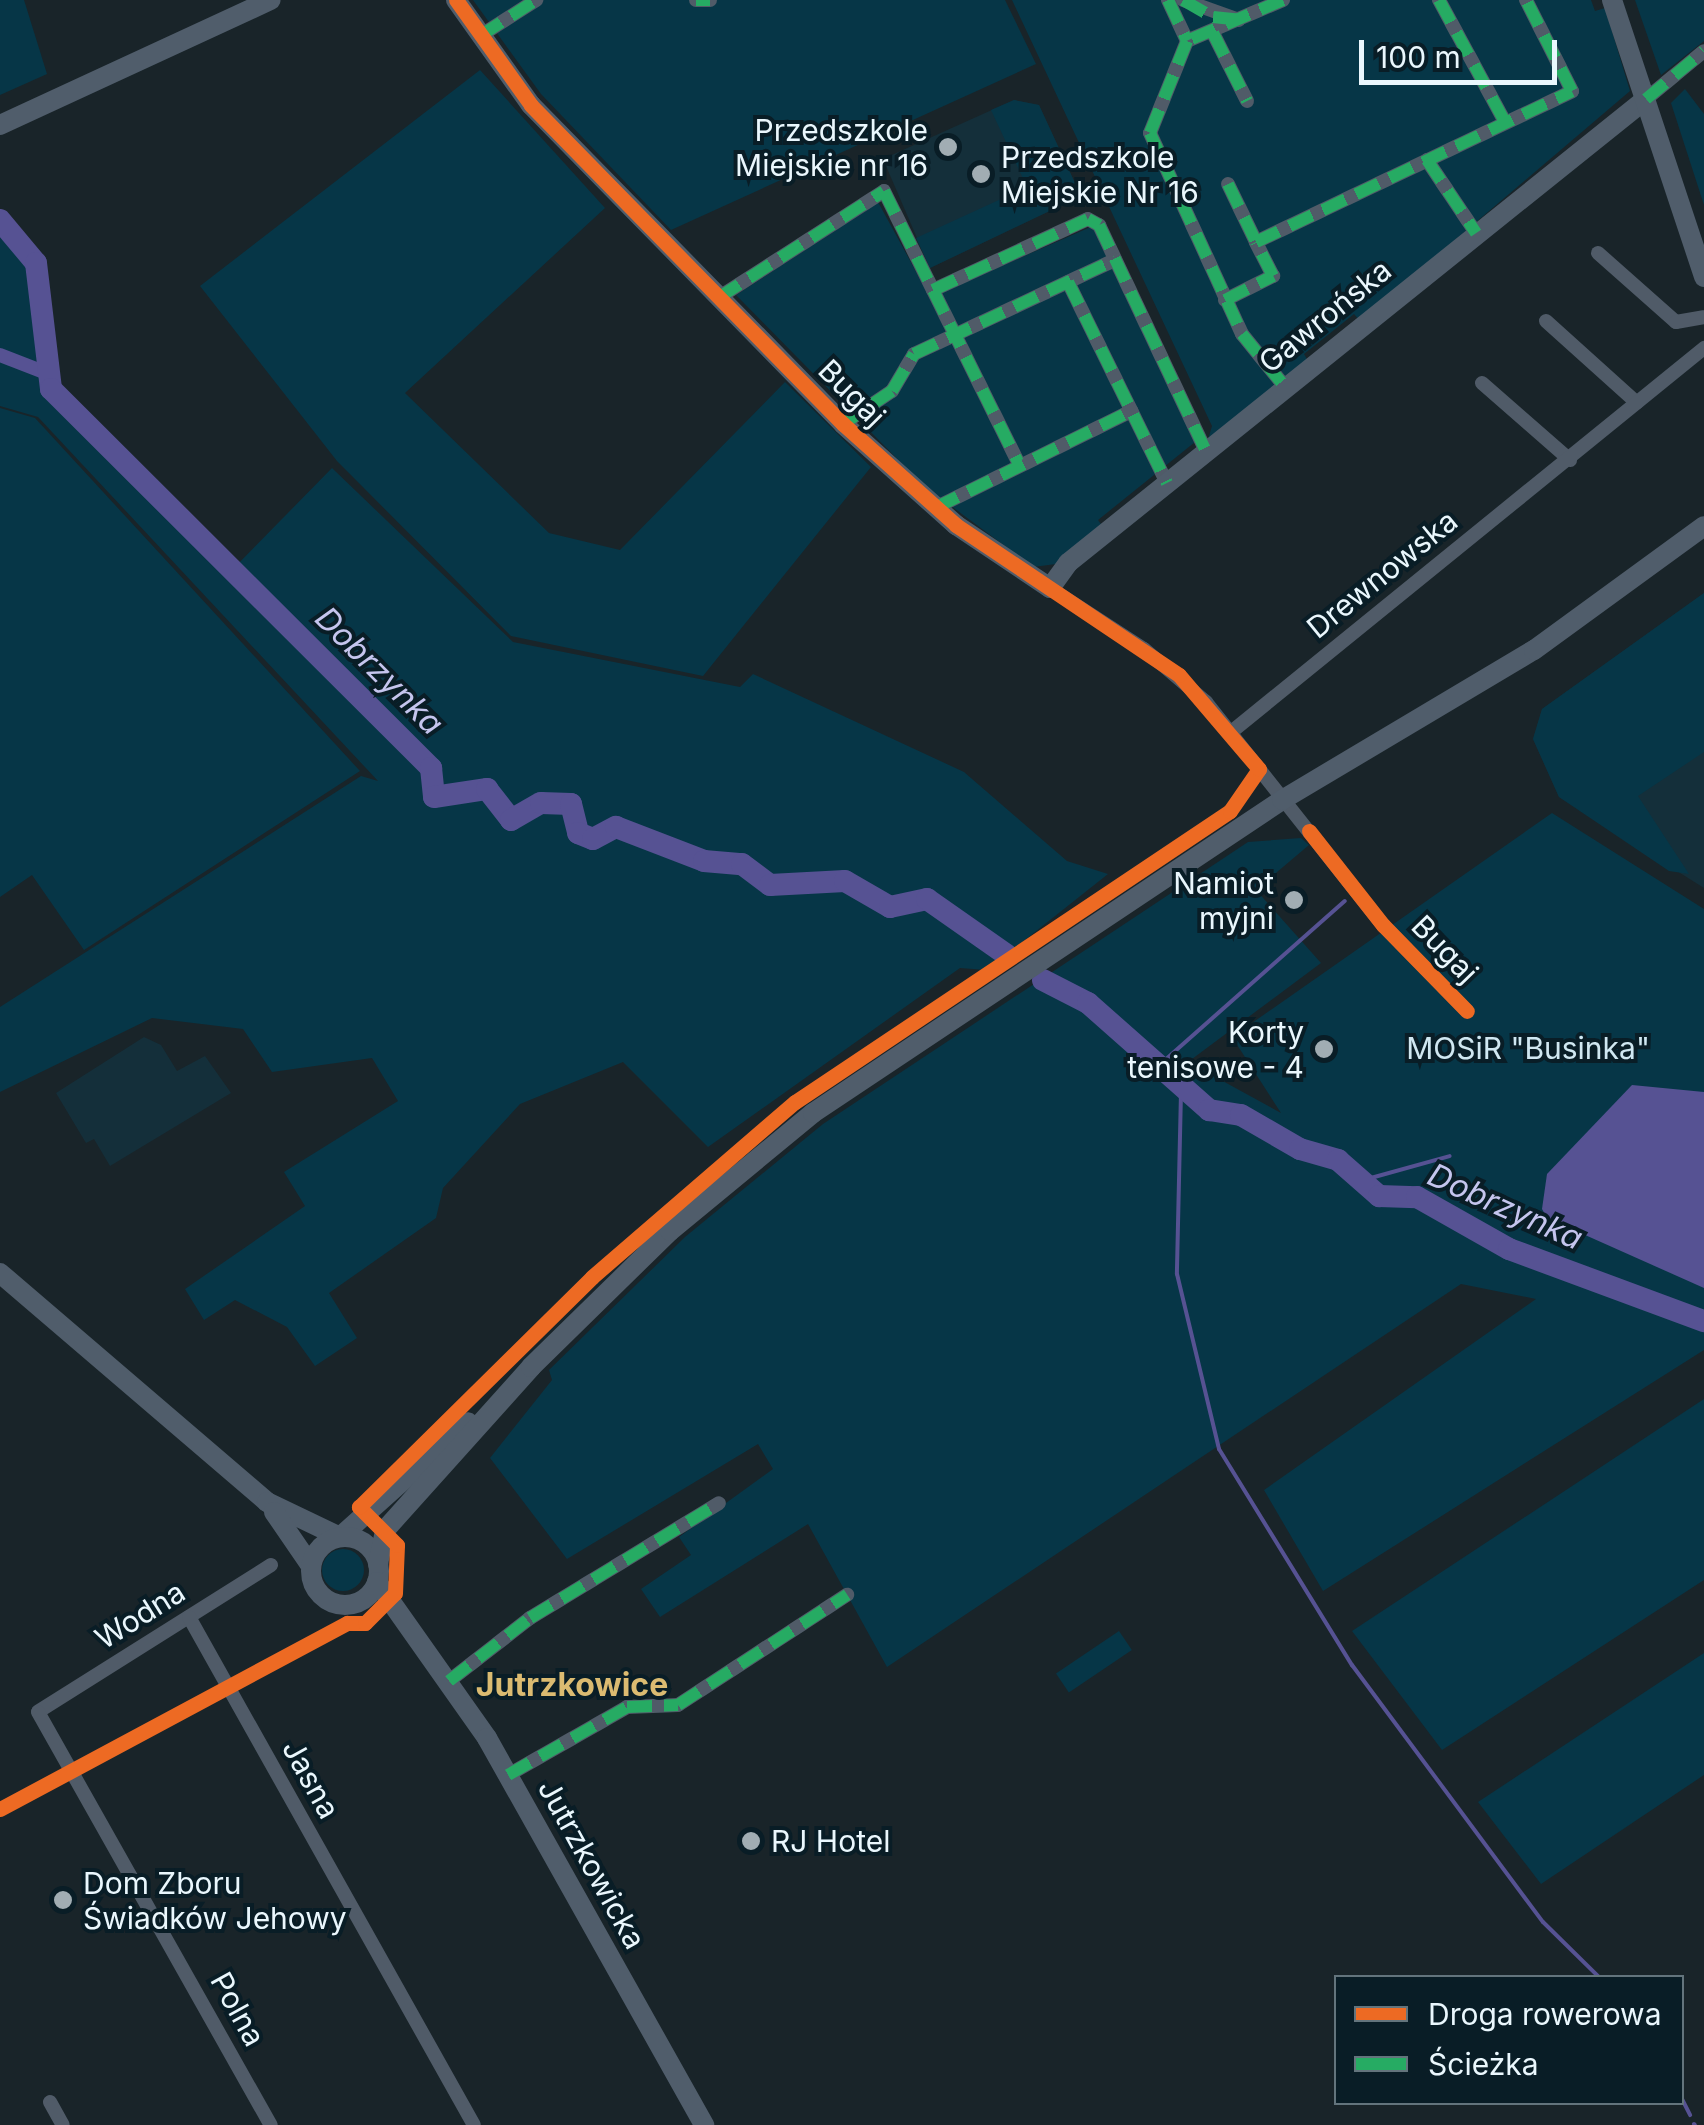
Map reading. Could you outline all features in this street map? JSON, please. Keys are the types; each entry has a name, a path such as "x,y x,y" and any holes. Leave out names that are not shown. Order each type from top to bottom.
{"street":[{"path":"0,125 271,0"},
{"name":"Bugaj","path":"456,0 530,105 843,424 935,508 1178,675 1230,733 1386,929 1467,1011"},
{"path":"480,36 536,0"},
{"path":"696,0 710,0"},
{"path":"1168,0 1186,40 1150,133 1254,355 1286,387"},
{"path":"1183,0 1213,17 1244,18"},
{"path":"1186,40 1213,34 1283,0"},
{"path":"1438,0 1505,122"},
{"path":"1256,242 1572,91 1526,0"},
{"path":"1612,0 1704,277"},
{"path":"1213,34 1248,101"},
{"path":"1646,98 1704,51"},
{"name":"Gawrońska","path":"1050,588 1068,562 1646,98"},
{"path":"1427,160 1476,234"},
{"path":"1225,300 1273,276 1228,184"},
{"path":"718,298 884,191 1018,462"},
{"path":"933,290 1088,219 1115,260 1206,451"},
{"path":"1598,253 1676,322 1704,317"},
{"path":"843,424 892,391 914,354 1115,260"},
{"path":"1068,282 1167,483"},
{"path":"1546,321 1637,404"},
{"name":"Drewnowska","path":"1230,733 1704,348"},
{"path":"1482,382 1570,460"},
{"path":"935,508 1018,462 1131,411"},
{"path":"311,1566 320,1547 340,1537 523,1376 670,1231 812,1114 1282,800 1534,650 1704,526"},
{"path":"0,1273 267,1502 311,1566 323,1597 358,1602 378,1573 385,1530 523,1376"},
{"path":"267,1502 340,1537 360,1540 378,1573"},
{"path":"449,1681 530,1618 719,1503"},
{"name":"Wodna","path":"38,1712 271,1565"},
{"name":"Jutrzkowicka","path":"378,1573 414,1640 449,1681 508,1774 704,2125"},
{"path":"508,1774 627,1707 678,1705 847,1594"},
{"name":"Jutrzkowicka","path":"358,1602 414,1640"},
{"name":"Jasna","path":"189,1617 474,2125"},
{"name":"Polna","path":"38,1712 271,2125"},
{"path":"50,2102 63,2125"}],"shaded area":[{"name":"Przedszkole Miejskie Nr 16","path":"1014,100 1039,105 1081,196 930,268 883,159"},
{"path":"1704,593 1704,888 1559,797 1533,739 1542,709"},
{"path":"144,1037 161,1045 177,1071 205,1056 231,1093 110,1166 94,1139 86,1143 56,1093"},
{"path":"1632,1085 1704,1092 1704,1288 1547,1218 1542,1209 1547,1174"}],"green space":[{"path":"0,0 24,0 47,74 0,95"},
{"path":"473,0 1005,0 1036,64 671,230 541,94"},
{"path":"1012,0 1591,0 1595,11 1605,8 1630,91 1360,321 1354,314 1304,354 1308,361 1207,443 1212,426"},
{"path":"1635,0 1704,0 1704,41 1661,75"},
{"path":"480,70 605,208 405,393 549,533 620,550 785,382 871,467 703,676 511,636 337,461 200,286"},
{"path":"1685,89 1704,114 1704,205 1671,103"},
{"path":"1014,100 1039,105 1081,196 930,268 916,238 1027,187 991,110"},
{"path":"878,202 930,297 1093,226 1195,442 1098,520 1103,527 1056,564 1033,567 923,485 736,295"},
{"path":"0,233 29,268 41,389 229,573 332,468 513,642 740,687 753,674 964,772 1067,861 1108,874 987,970 960,968 708,1147 623,1062 520,1104 443,1188 436,1218 329,1293 357,1338 315,1366 287,1327 235,1300 204,1320 185,1289 305,1206 284,1172 398,1101 372,1058 272,1072 243,1029 152,1018 0,1092 0,1007 361,776 378,781 38,417 0,406"},
{"path":"0,408 35,418 360,771 84,950 32,875 0,897"},
{"path":"1704,593 1704,752 1638,796 1689,874 1669,871 1559,797 1533,739 1542,709"},
{"name":"MOSiR \"Businka\"","path":"1552,813 1704,909 1704,1350 1323,1591 1264,1490 1536,1299 1461,1284 887,1667 808,1524 660,1617 641,1589 691,1555 679,1537 773,1469 758,1444 567,1559 490,1458 552,1380 549,1370 685,1237 823,1124 1248,842 1301,838 1309,845 1256,890 1321,963 1188,1062 1281,1113 1232,1037"},
{"path":"1704,1399 1704,1580 1442,1750 1352,1631"},
{"path":"343,1549 358,1555 364,1570 358,1585 343,1591 328,1585 322,1570 328,1555"},
{"path":"1119,1631 1132,1650 1069,1693 1056,1673"},
{"path":"1704,1653 1704,1775 1541,1884 1478,1802"}],"waterway":[{"name":"Dobrzynka","path":"0,220 36,263 51,389 431,768 434,797 487,789 511,820 541,803 571,804 578,833 593,839 616,827 704,861 742,864 770,885 845,881 890,907 927,899 1007,955"},
{"path":"0,355 44,372"},
{"path":"1156,1068 1345,901"},
{"name":"Dobrzynka","path":"1043,980 1088,1003 1209,1110 1241,1115 1300,1149 1338,1160 1379,1196 1417,1197 1509,1249 1704,1321"},
{"path":"1181,1092 1177,1274 1219,1449 1352,1665 1543,1922 1597,1975"},
{"path":"1360,1181 1450,1156"},
{"path":"1684,2103 1690,2115"}],"marked path":[{"path":"480,36 536,0"},
{"path":"696,0 710,0"},
{"path":"1168,0 1187,41"},
{"path":"1183,0 1213,17 1240,20"},
{"path":"1283,0 1187,41 1150,133 1242,334 1285,387"},
{"path":"1439,0 1505,122"},
{"path":"1225,300 1273,276 1256,242 1572,91 1526,0"},
{"path":"1213,33 1247,101"},
{"path":"1646,99 1704,51"},
{"path":"1427,160 1476,233"},
{"path":"1228,184 1256,242"},
{"path":"718,298 884,191 1018,462"},
{"path":"933,290 1088,219 1099,225 1206,451"},
{"path":"843,424 892,391 914,354 1115,260"},
{"path":"1068,282 1167,483"},
{"path":"935,508 1131,411"},
{"path":"449,1681 530,1618 719,1503"},
{"path":"508,1775 627,1707 678,1705 847,1595"}],"cycle path":[{"path":"0,1809 347,1623 365,1623 395,1593 397,1545 359,1507 592,1277 795,1102 1230,811 1259,769 1179,675 956,525 843,424 531,105 456,0"},
{"path":"1309,831 1383,925 1467,1011"}],"place":[{"name":"Przedszkole Miejskie nr 16","path":"948,147"},
{"name":"Przedszkole Miejskie Nr 16","path":"981,174"},
{"name":"Namiot myjni","path":"1294,900"},
{"name":"Korty tenisowe - 4","path":"1324,1049"},
{"name":"RJ Hotel","path":"751,1841"},
{"name":"Dom Zboru Świadków Jehowy","path":"63,1900"}],"district":[{"name":"Jutrzkowice","path":"572,1685"}]}
